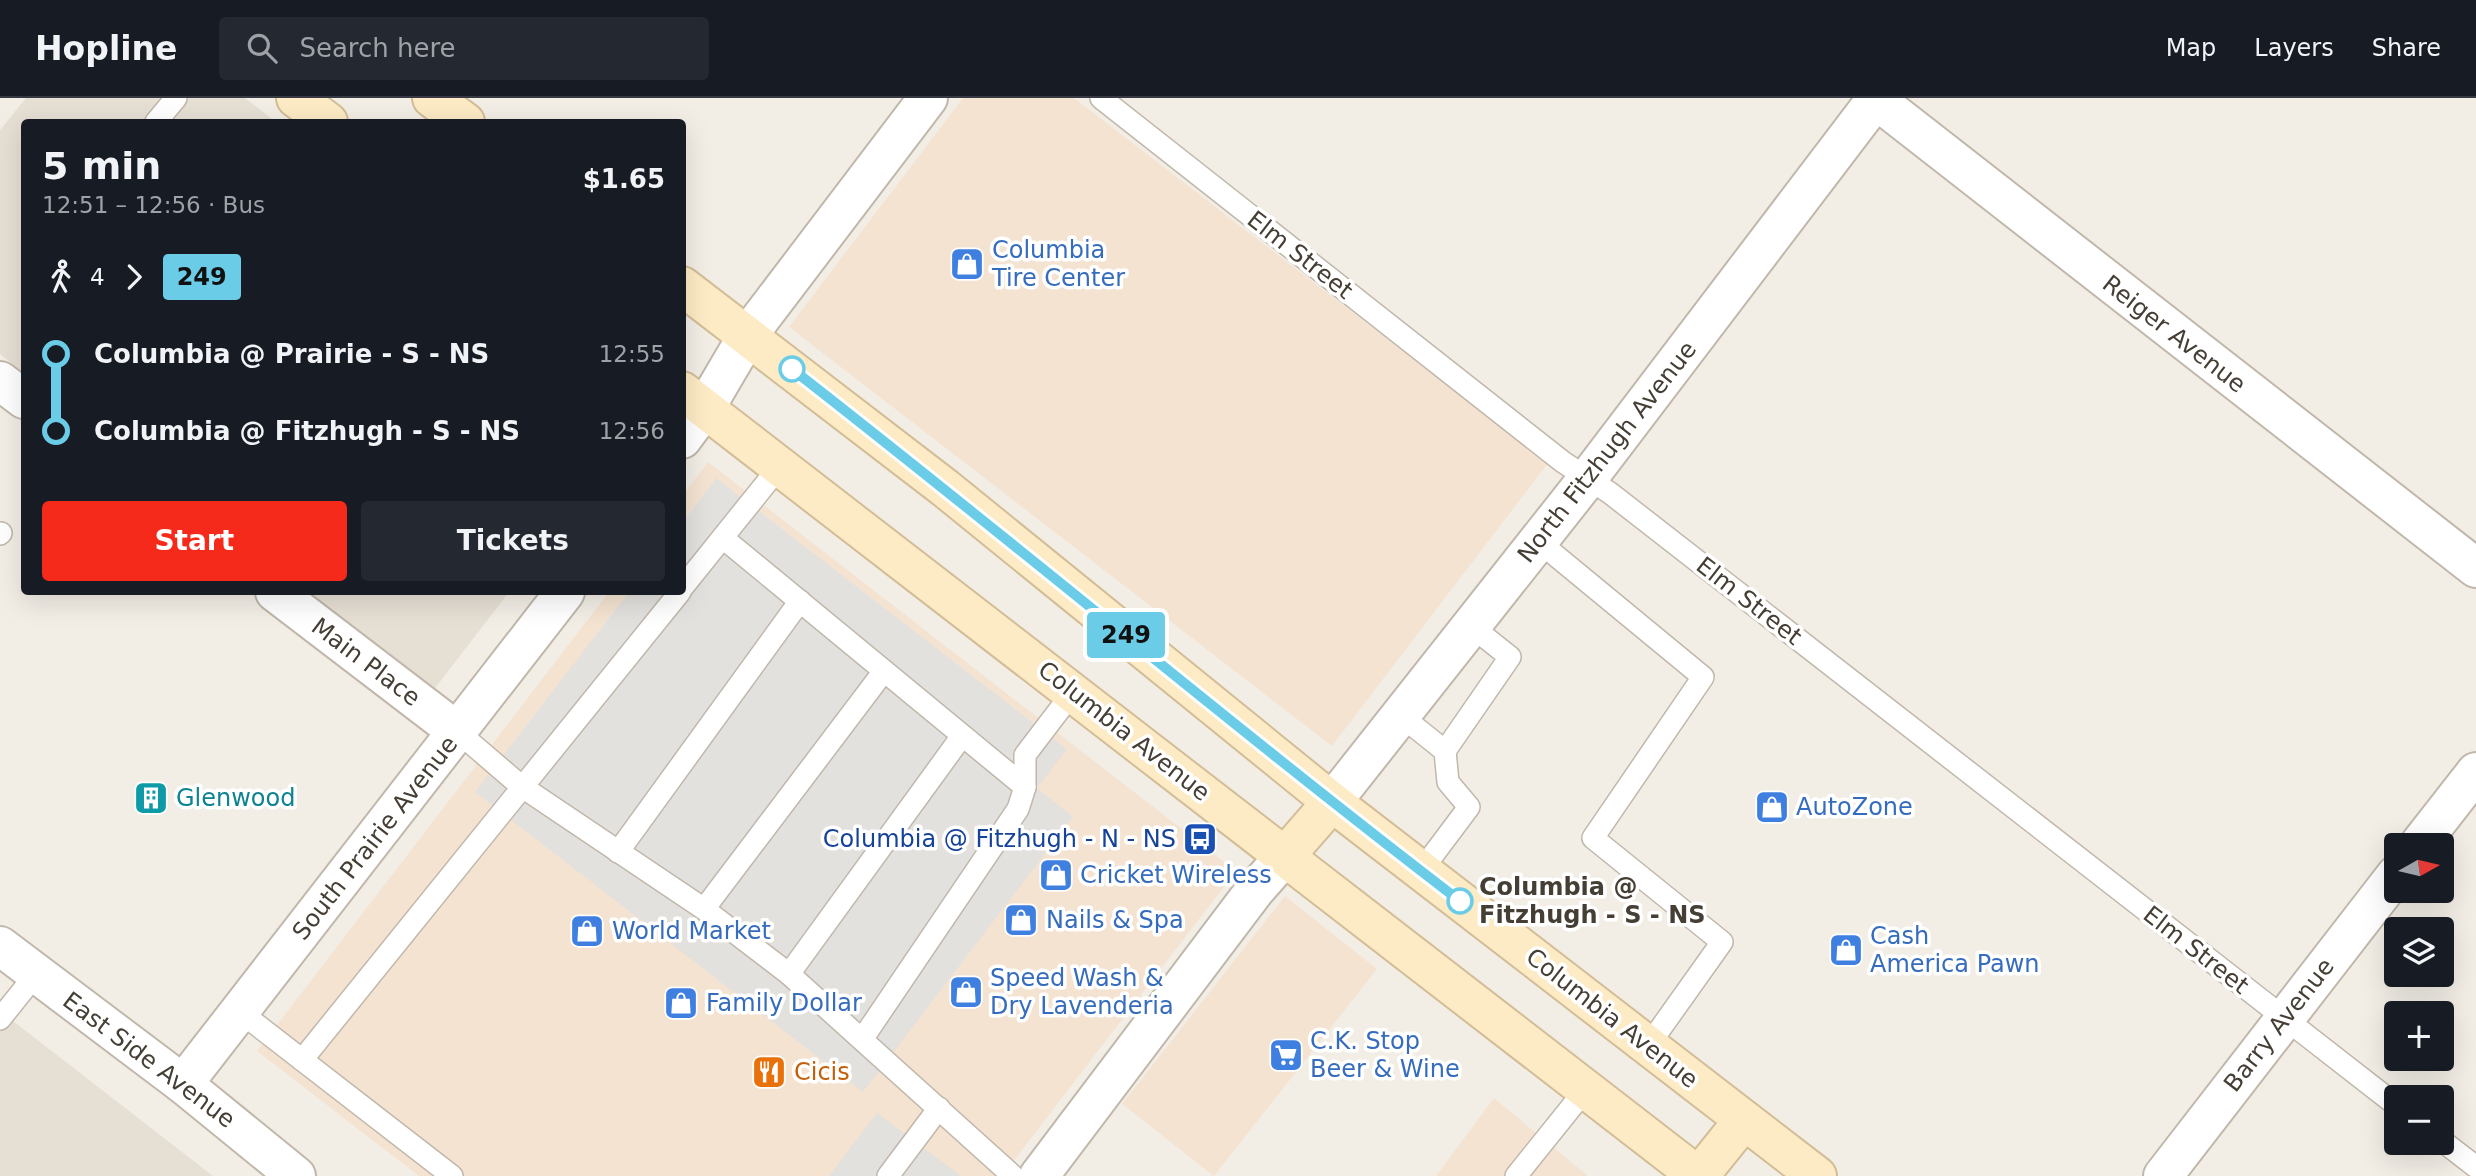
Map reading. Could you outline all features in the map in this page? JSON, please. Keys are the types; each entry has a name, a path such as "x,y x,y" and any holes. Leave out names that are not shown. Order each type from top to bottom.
{"main road":[{"path":"296,98 324,119"},
{"path":"432,98 461,119"},
{"name":"Columbia Avenue","path":"686,289 945,488 1332,802 1817,1176"},
{"name":"Columbia Avenue","path":"694,400 1698,1176"},
{"path":"1285,856 1332,802"},
{"path":"1698,1176 1744,1120"}],"street":[{"path":"686,426 694,400 748,335 928,98"},
{"name":"North Fitzhugh Avenue","path":"1332,802 1588,478 1875,99"},
{"name":"Reiger Avenue","path":"1875,99 2476,568"},
{"path":"0,381 21,397"},
{"name":"Main Place","path":"279,595 458,732"},
{"name":"South Prairie Avenue","path":"183,1084 563,595"},
{"path":"2428,833 2476,772"},
{"path":"1039,1176 1255,890 1285,856"},
{"name":"Barry Avenue","path":"2163,1176 2384,890"},
{"name":"East Side Avenue","path":"0,946 183,1084 296,1176"}],"lane":[{"path":"158,119 176,98"},
{"name":"Elm Street","path":"1101,98 1563,462 1588,478 2384,1096"},
{"path":"686,584 780,466"},
{"path":"723,538 1025,788"},
{"path":"1538,541 1703,677 1593,838 1722,942 1648,1046"},
{"path":"302,1060 677,595"},
{"path":"618,852 800,601"},
{"path":"1422,871 1469,807 1448,782 1445,751 1510,657 1471,626"},
{"path":"705,909 884,671"},
{"path":"863,1038 1018,810 1025,788 1025,755 1073,692"},
{"path":"1400,715 1445,751"},
{"path":"458,732 521,786 705,909 789,974 1013,1176"},
{"path":"789,974 962,736"},
{"path":"0,1019 36,974"},
{"path":"239,1012 452,1176"},
{"path":"1516,1176 1586,1089"},
{"path":"888,1176 939,1108"},
{"path":"2454,1150 2476,1167"}],"shaded area":[{"path":"26,98 245,98 272,119 21,119 21,371 0,354 0,130"},
{"path":"963,98 1074,98 1548,463 1332,746 789,327"},
{"path":"708,462 1236,871 1002,1176 419,1176 257,1051 607,595 686,595 686,491"},
{"path":"716,478 1067,749 1037,788 1073,817 863,1092 475,792 627,595 686,595 686,518"},
{"path":"308,595 507,595 432,692"},
{"path":"1285,896 1377,969 1214,1176 1122,1104"},
{"path":"0,1011 213,1176 0,1176"},
{"path":"1494,1098 1588,1176 1436,1176"},
{"path":"877,1113 961,1176 829,1176"}],"bus line":[{"name":"249","path":"792,369 945,488 1332,802 1460,901"}],"place":[{"name":"Columbia Tire Center","path":"967,264"},
{"name":"Glenwood","path":"151,798"},
{"name":"AutoZone","path":"1772,807"},
{"name":"Columbia @ Fitzhugh - N - NS","path":"1200,839"},
{"name":"Cricket Wireless","path":"1056,875"},
{"name":"Columbia @ Fitzhugh - S - NS","path":"1460,901"},
{"name":"Nails & Spa","path":"1021,920"},
{"name":"World Market","path":"587,931"},
{"name":"Cash America Pawn","path":"1846,950"},
{"name":"Speed Wash & Dry Lavenderia","path":"966,992"},
{"name":"Family Dollar","path":"681,1003"},
{"name":"C.K. Stop Beer & Wine","path":"1286,1055"},
{"name":"Cicis","path":"769,1072"}]}
